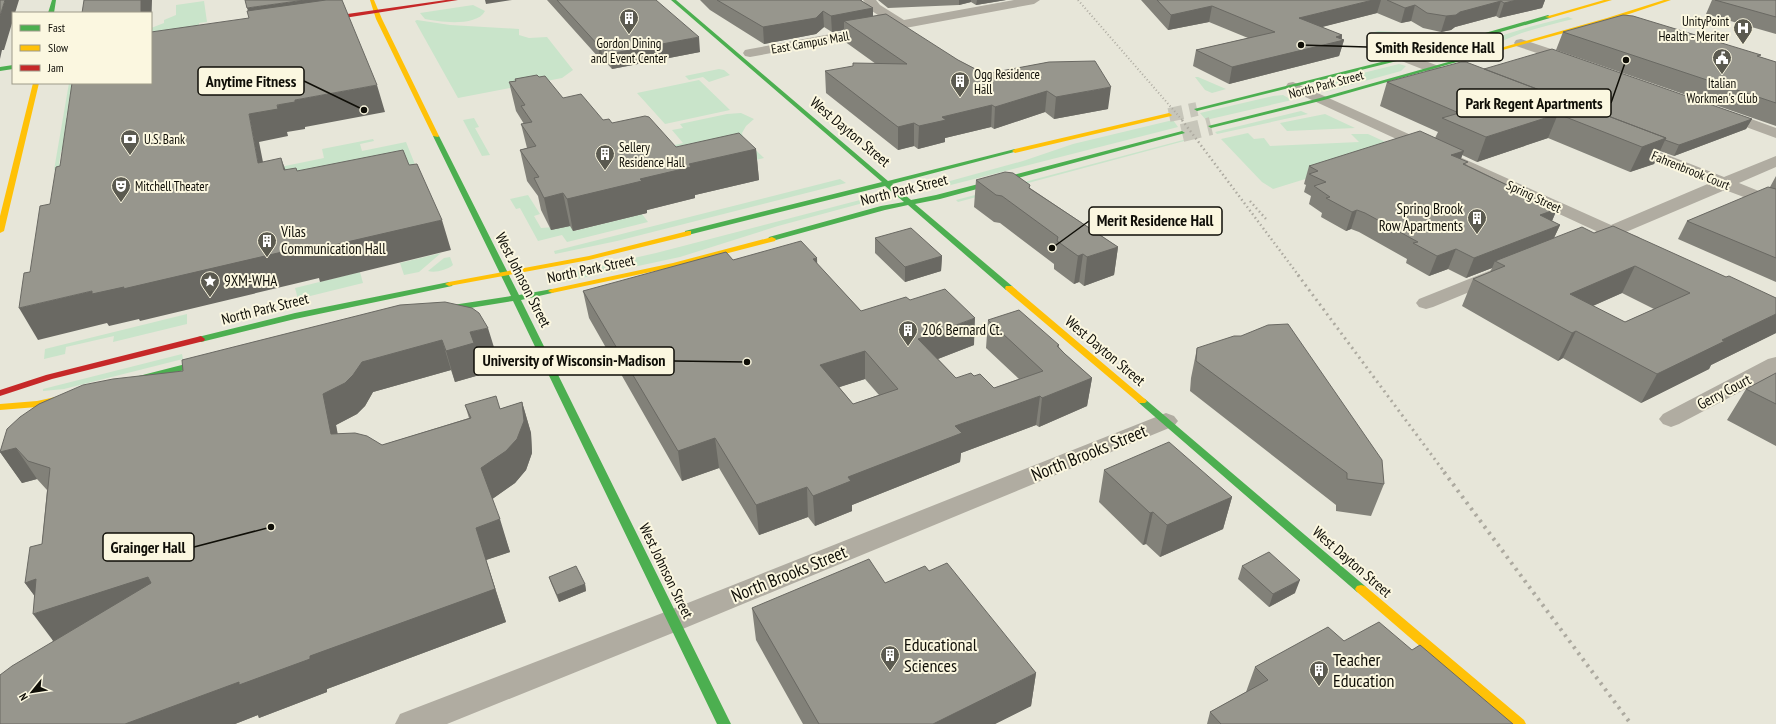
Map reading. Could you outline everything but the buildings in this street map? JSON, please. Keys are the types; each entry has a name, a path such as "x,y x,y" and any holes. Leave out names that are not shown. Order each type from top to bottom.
{"main road":[{"path":"51,12 54,0"},
{"name":"West Johnson Street","path":"372,0 376,12 675,620 724,724"},
{"path":"308,22 456,0"},
{"name":"West Dayton Street","path":"673,0 1519,724"},
{"name":"North Park Street","path":"1197,109 1404,57 1610,0"},
{"name":"North Park Street","path":"1211,126 1322,99 1609,19 1669,0"},
{"path":"1560,4 1622,23"},
{"path":"0,69 12,67"},
{"path":"0,231 36,84"},
{"name":"North Park Street","path":"0,392 49,377 324,309 414,290 504,275 589,258 1169,115"},
{"name":"North Park Street","path":"427,312 555,292 654,270 909,202 937,197 1182,133"},
{"path":"122,384 224,357"},
{"path":"0,407 37,404 76,395"}],"street":[{"path":"869,0 872,5 896,29"},
{"name":"East Campus Mall","path":"750,53 896,29 934,19 1034,0"},
{"path":"934,19 946,21 1007,5"},
{"path":"1521,43 1588,67"},
{"path":"1404,57 1466,82"},
{"name":"Spring Street","path":"1293,86 1646,247"},
{"path":"1708,109 1776,133"},
{"name":"Fahrenbrook Court","path":"1617,141 1776,204"},
{"path":"1588,239 1631,224 1776,161"},
{"path":"1426,303 1515,266"},
{"name":"Gerry Court","path":"1671,419 1776,364"},
{"name":"North Brooks Street","path":"410,724 675,620 1166,421"}],"green space":[{"path":"204,1 207,22 199,23 199,27 152,34 152,28 164,23 164,20 176,15 176,5"},
{"path":"473,5 485,11 481,16 466,21 448,22 425,19 420,13"},
{"path":"1568,17 1573,19 1515,35 1466,55 1443,59 1433,57 1529,27"},
{"path":"417,20 450,25 519,29 519,35 529,38 547,37 573,70 562,78 458,98 415,21"},
{"path":"1378,31 1398,32 1419,39 1392,46 1370,36 1371,33"},
{"path":"1399,64 1406,66 1401,71 1325,92 1322,90 1323,86 1331,81"},
{"path":"719,69 724,70 730,75 709,82 703,77 689,80 685,76"},
{"path":"1195,77 1226,89 1212,93 1205,90"},
{"path":"699,80 730,110 665,124 637,93"},
{"path":"69,84 73,84 78,89 71,90 70,97 76,97 75,100 69,101 68,109 73,108 73,111 67,112 66,118 71,117 66,150 61,151 59,164 65,163 64,168 54,170"},
{"path":"1283,95 1292,100 1206,120 1200,113 1273,96"},
{"path":"1301,111 1308,114 1217,134 1215,132"},
{"path":"741,113 754,119 746,126 742,133 743,138 764,158 678,179 667,147 683,143 672,130 683,128 680,124 727,114"},
{"path":"1325,114 1355,128 1287,131 1280,123"},
{"path":"474,118 479,127 475,128 490,155 482,156 463,120"},
{"path":"1173,120 1178,127 936,189 932,186 1023,161 1073,144"},
{"path":"1248,133 1254,139 1264,138 1270,146 1359,142 1351,134 1368,134 1392,145 1328,172 1273,189 1262,182 1221,139"},
{"path":"373,139 374,141 360,144 362,151 406,142 426,192 284,183 280,167 324,158 322,149"},
{"path":"1187,139 1188,140 958,202 956,200"},
{"path":"840,179 846,183 617,241 555,254 554,251"},
{"path":"528,195 540,214 534,216 541,228 570,226 574,231 642,214 648,222 567,242 562,235 538,241 520,208 516,209 510,199"},
{"path":"860,200 863,203 778,226 680,257 563,282 559,275 656,253"},
{"path":"441,253 419,272 404,275 400,263"},
{"path":"450,257 453,265 450,267 444,270 428,271 444,258"},
{"path":"360,272 363,283 298,299 295,288"},
{"path":"187,314 187,324 113,342 114,336 66,347 65,354 44,359 45,349"},
{"path":"182,354 183,359 64,389 43,391 43,389"}],"tunnel":[{"path":"1169,115 1197,109"},
{"path":"1182,133 1211,126"}],"railway":[{"path":"1078,0 1183,121"},
{"path":"1182,120 1299,276"},
{"path":"1250,201 1266,219"},
{"path":"1298,275 1445,473"},
{"path":"1444,472 1631,724"}],"traffic: fast":[{"path":"51,12 54,0"},
{"path":"673,0 1009,288"},
{"path":"1197,109 1407,57 1548,17"},
{"path":"1211,126 1322,99 1468,58"},
{"path":"0,69 12,67"},
{"path":"772,239 884,208 937,197 1182,133"},
{"path":"433,311 516,298 436,136"},
{"path":"688,233 1015,151"},
{"path":"201,339 295,316 449,284"},
{"path":"552,291 516,298 724,724"},
{"path":"130,381 213,360"},
{"path":"1142,401 1361,589"}],"traffic: slow":[{"path":"372,0 379,19 436,136"},
{"path":"1548,17 1610,0"},
{"path":"1468,58 1609,19 1669,0"},
{"path":"0,231 36,84"},
{"path":"1015,151 1169,115"},
{"path":"449,284 589,258 688,233"},
{"path":"552,291 674,265 772,239"},
{"path":"1009,288 1142,401"},
{"path":"0,407 37,404 69,397"},
{"path":"1361,589 1519,724"}],"traffic: jam":[{"path":"319,20 456,0"},
{"path":"0,393 49,377 201,339"}],"place":[{"name":"Gordon Dining and Event Center","path":"629,35"},
{"name":"Smith Residence Hall","path":"1301,45"},
{"name":"UnityPoint Health - Meriter","path":"1743,45"},
{"name":"Park Regent Apartments","path":"1626,60"},
{"name":"Italian Workmen's Club","path":"1722,75"},
{"name":"Ogg Residence Hall","path":"960,98"},
{"name":"Anytime Fitness","path":"364,110"},
{"name":"U.S. Bank","path":"130,156"},
{"name":"Sellery Residence Hall","path":"605,171"},
{"name":"Mitchell Theater","path":"121,203"},
{"name":"Spring Brook Row Apartments","path":"1477,235"},
{"name":"Merit Residence Hall","path":"1052,248"},
{"name":"Vilas Communication Hall","path":"267,258"},
{"name":"9XM-WHA","path":"210,298"},
{"name":"206 Bernard Ct.","path":"908,347"},
{"name":"University of Wisconsin-Madison","path":"747,362"},
{"name":"Grainger Hall","path":"271,527"},
{"name":"Educational Sciences","path":"890,672"},
{"name":"Teacher Education","path":"1319,687"}]}
